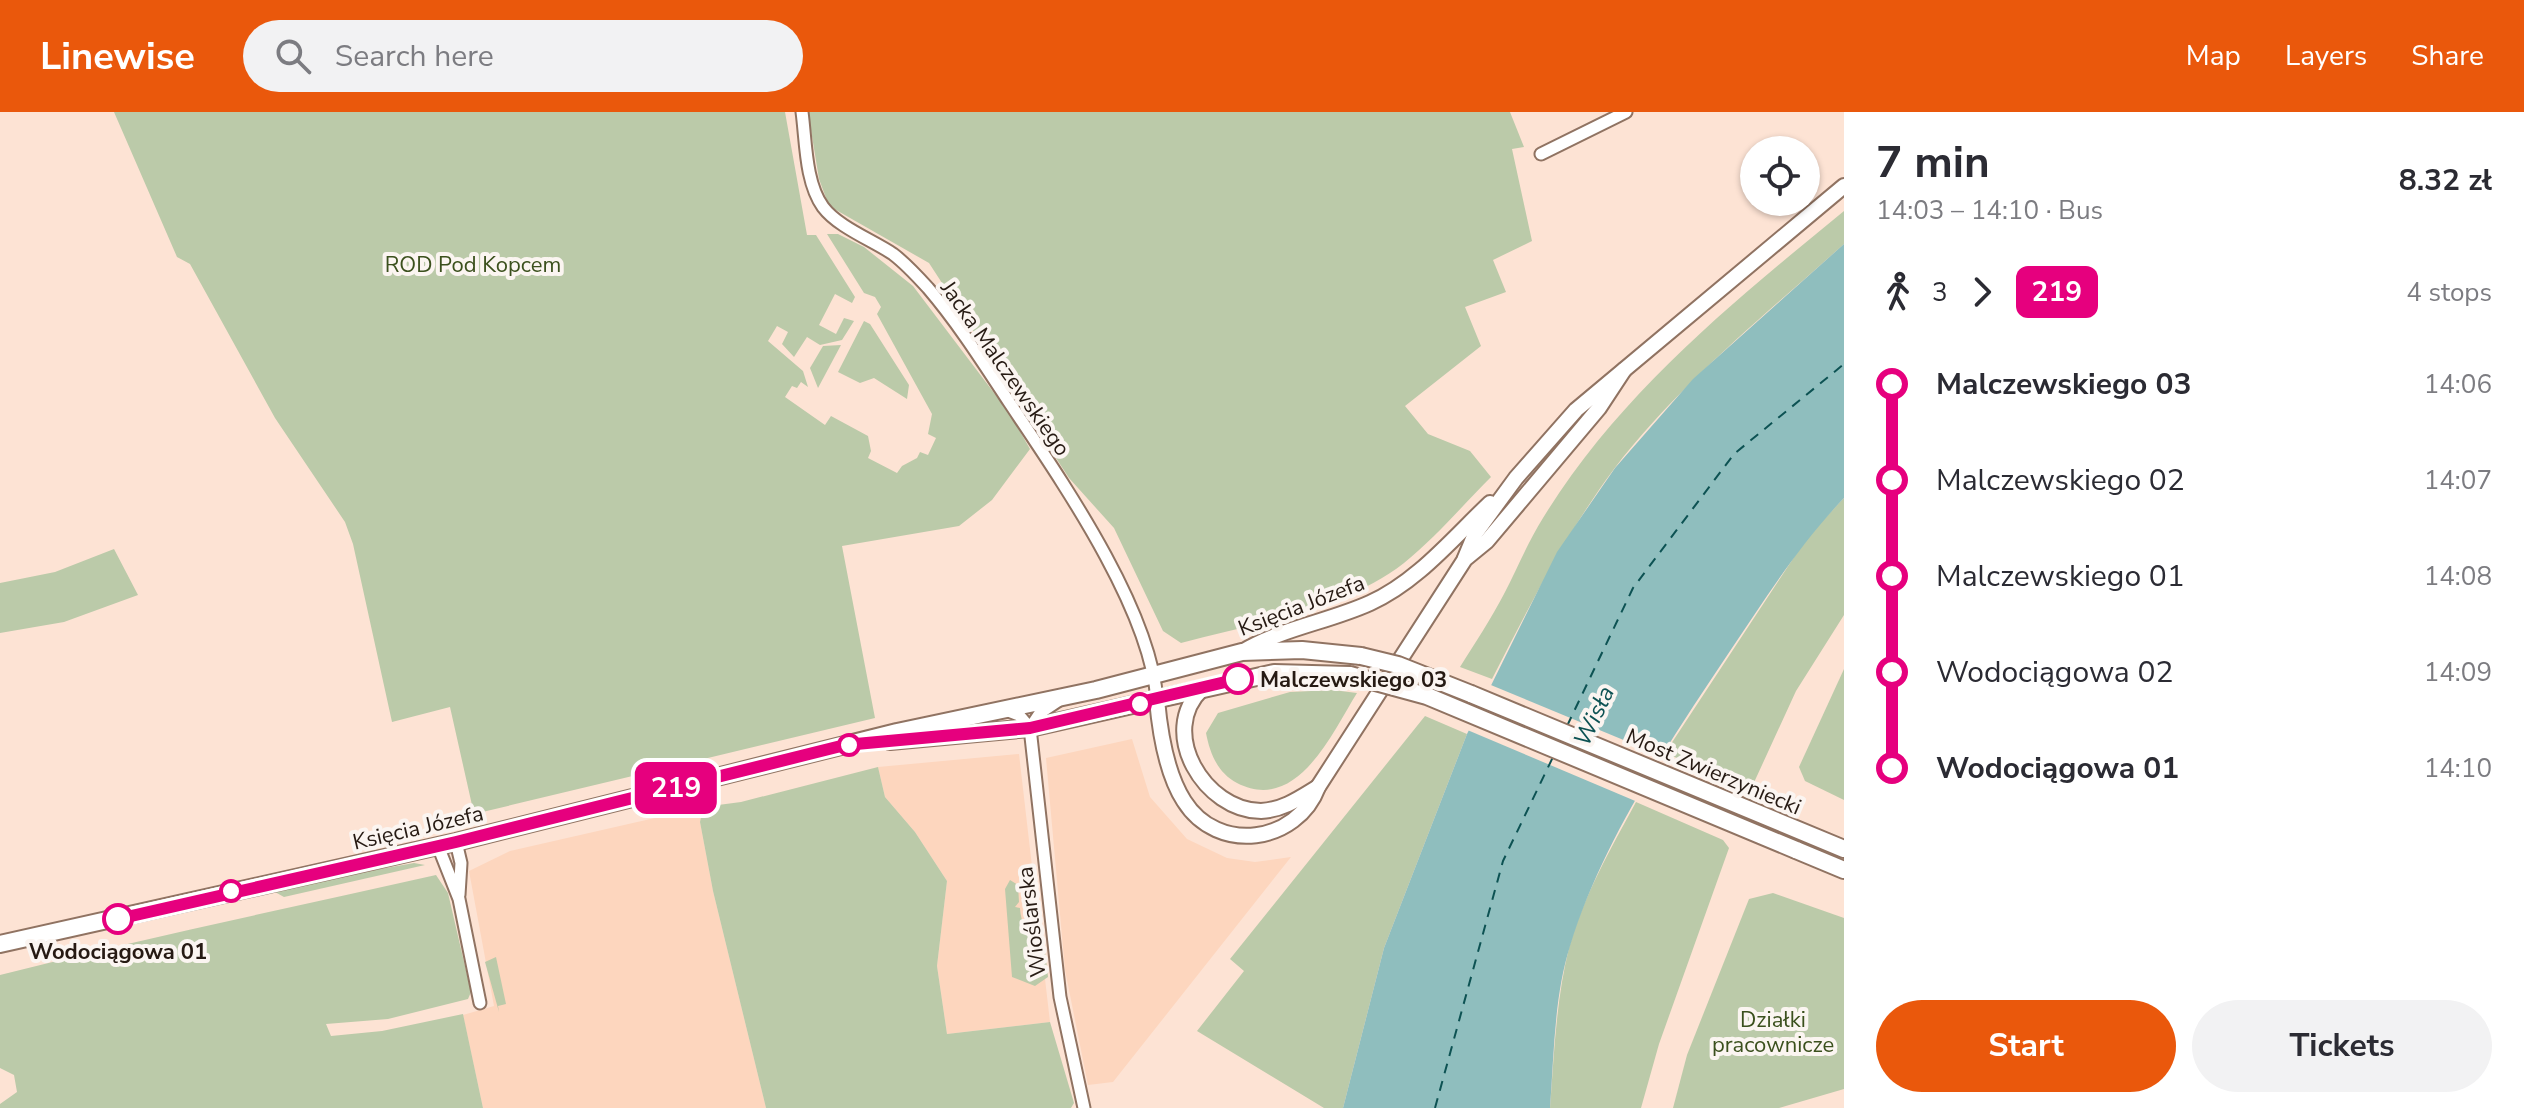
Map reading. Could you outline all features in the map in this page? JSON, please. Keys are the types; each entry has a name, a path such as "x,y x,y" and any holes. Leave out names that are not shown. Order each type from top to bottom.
{"main road":[{"name":"Most Zwierzyniecki","path":"1242,652 1302,650 1361,656 1429,676 1844,849"},
{"name":"Księcia Józefa","path":"0,944 456,842 845,745 1065,697 1242,652"},
{"name":"Most Zwierzyniecki","path":"1202,689 1274,673 1350,675 1427,696 1844,870"},
{"name":"Księcia Józefa","path":"845,745 1030,728 1202,689"}],"street":[{"name":"Jacka Malczewskiego","path":"802,112 811,174 822,205 831,216 897,257 928,288 988,371 1099,549 1138,627 1156,675"},
{"path":"1541,154 1626,112"},
{"name":"Księcia Józefa","path":"1242,652 1265,638 1342,614 1392,591 1414,575 1516,478 1576,410 1613,376 1844,186"},
{"name":"Księcia Józefa","path":"1465,559 1487,541 1599,408 1624,370"},
{"name":"Księcia Józefa","path":"1156,675 1159,728 1176,785 1189,807 1217,829 1241,836 1276,832 1306,811 1318,787 1465,559 1475,534 1516,478"},
{"name":"Księcia Józefa","path":"1202,689 1187,712 1186,743 1201,780 1217,797 1237,807 1270,810 1290,804 1318,787"},
{"path":"1001,709 1019,715 1030,728 1040,713 1065,697"},
{"name":"Wioślarska","path":"1030,728 1060,997 1084,1108"},
{"path":"456,842 461,863 459,899"},
{"path":"438,846 459,899 480,1003"}],"shaded area":[{"path":"1132,739 1150,797 1187,839 1227,858 1255,862 1291,857 1113,1082 1088,1085 1065,970 1046,758"},
{"path":"1019,754 1050,1022 947,1034 937,966 947,881 915,832 885,797 878,767"},
{"path":"703,807 700,822 713,891 766,1108 483,1108 463,1015 494,1006 469,871 510,851"}],"green space":[{"name":"ROD Pod Kopcem","path":"114,112 785,112 807,235 816,235 855,297 852,303 835,294 819,325 836,334 844,318 854,321 842,340 820,345 807,337 794,357 782,344 788,332 777,326 768,341 803,371 808,387 801,382 797,388 792,386 785,397 825,425 831,416 868,436 871,451 868,458 897,473 902,466 917,458 920,452 928,455 936,438 928,434 932,414 877,314 881,307 875,297 864,293 827,234 838,234 864,247 913,286 1010,414 1030,449 992,500 959,526 842,546 875,718 474,814 450,707 392,722 353,544 345,522 275,418 190,264 177,257"},
{"path":"808,112 1510,112 1524,147 1512,149 1532,241 1493,260 1506,292 1465,307 1481,346 1405,406 1428,434 1470,451 1491,477 1427,543 1380,579 1353,593 1297,614 1181,643 1163,631 1114,528 1069,478 929,263 829,206 819,179"},
{"path":"1844,211 1844,244 1695,379 1614,469 1564,545 1492,679 1460,667 1499,603 1543,518 1606,431 1642,390 1720,315"},
{"path":"864,321 870,324 909,385 907,399 874,378 860,383 838,372"},
{"path":"841,345 818,388 810,368 823,346"},
{"path":"1844,498 1844,615 1796,691 1751,789 1665,753 1808,536"},
{"path":"114,549 138,595 64,622 0,633 0,583 55,572"},
{"path":"1844,669 1844,800 1805,781 1799,767"},
{"path":"1333,690 1357,693 1324,747 1295,779 1278,788 1258,790 1230,779 1220,768 1206,733 1218,713 1290,692"},
{"path":"1425,716 1467,734 1384,948 1343,1108 1324,1108 1197,1031 1244,971 1230,959"},
{"path":"878,767 885,797 915,832 947,881 937,966 947,1034 1050,1022 1074,1103 1071,1108 766,1108 713,891 700,822 703,807 741,802"},
{"path":"1636,802 1723,840 1729,848 1659,1044 1641,1108 1550,1108 1558,1008 1569,948 1590,892"},
{"path":"414,863 425,865 284,897 275,892 318,880"},
{"path":"436,875 448,893 471,992 468,999 388,1019 326,1024 331,1036 382,1031 463,1014 483,1108 0,1108 0,1104 17,1092 14,1075 0,1068 0,975"},
{"path":"1010,880 1018,885 1019,902 1015,907 1020,908 1026,927 1043,935 1048,977 1035,986 1012,977 1005,889"},
{"name":"Działki pracownicze","path":"1773,893 1844,918 1844,1089 1779,1108 1673,1108 1687,1055 1749,899"},
{"path":"496,957 506,1004 498,1006 499,1012 485,962"}],"water":[{"name":"Wisła","path":"1844,244 1844,498 1785,571 1662,755 1619,829 1584,906 1565,965 1556,1026 1550,1108 1343,1108 1384,948 1467,734 1557,552 1615,468 1693,379"}],"pier":[{"path":"1486,683 1667,758 1640,803 1465,729"}],"ferry route":[{"path":"1567,726 1633,588 1734,454 1844,364"},
{"path":"1435,1108 1503,861 1553,757"}],"bus line":[{"name":"219","path":"118,919 456,842 845,745 969,737 1055,724 1238,679"}],"place":[{"name":"Malczewskiego 03","path":"1238,679"},
{"name":"Wodociągowa 01","path":"118,919"}]}
